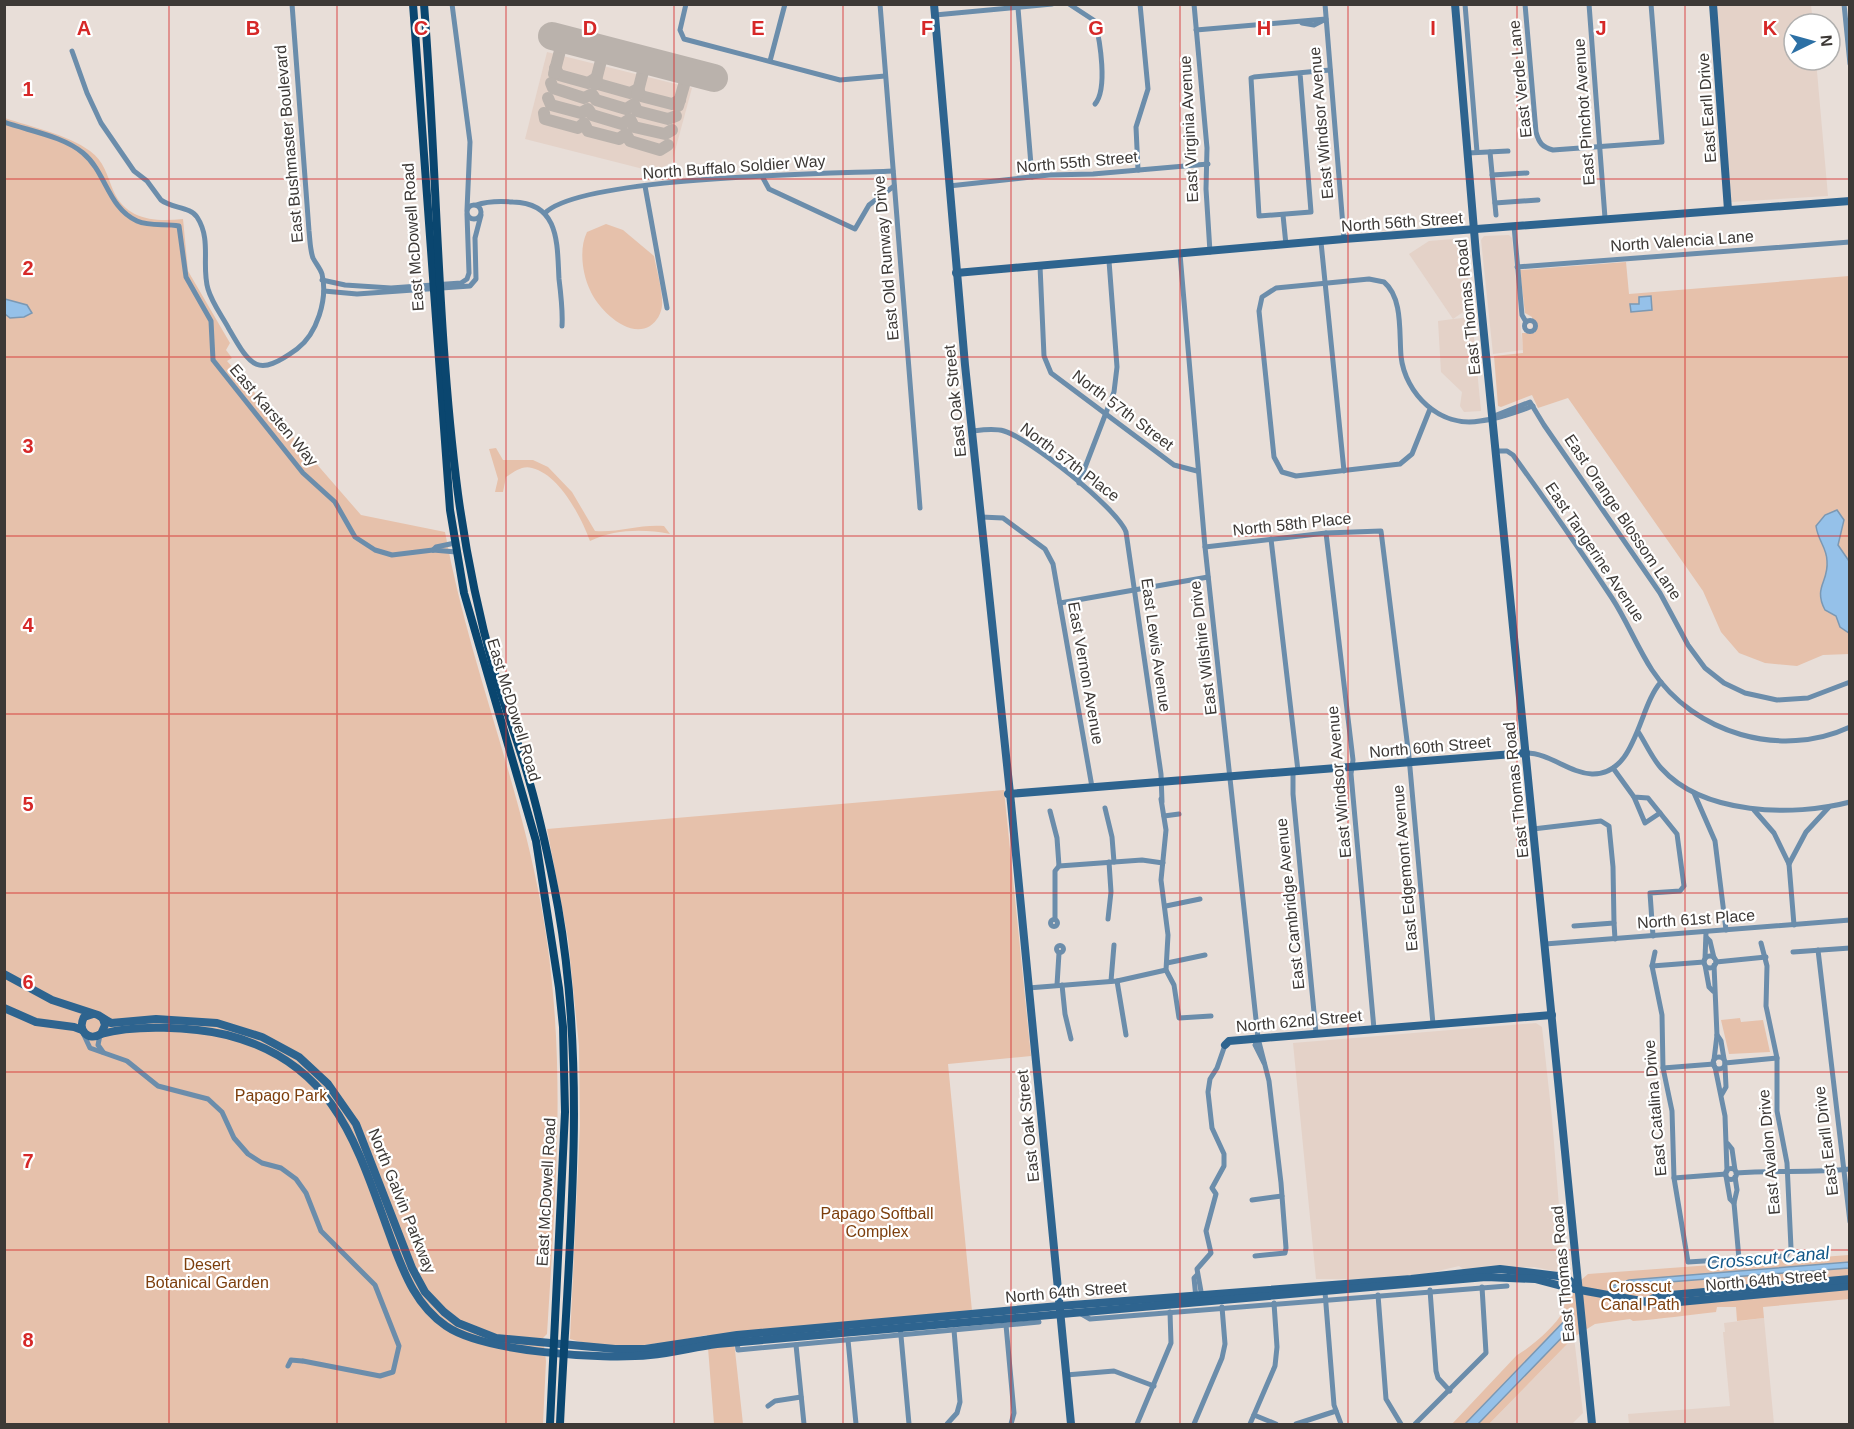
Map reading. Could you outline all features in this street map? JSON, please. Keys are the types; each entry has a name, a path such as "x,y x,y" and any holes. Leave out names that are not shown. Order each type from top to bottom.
{"main road":[{"name":"East McDowell Road","path":"413,4 436,287 458,494 477,606 541,824 564,950 574,1051 575,1124 560,1425"},
{"name":"East McDowell Road","path":"424,4 446,471 455,547 481,656 536,842 558,977 563,1027 565,1112 550,1425"},
{"name":"East Oak Street","path":"934,4 956,273 1071,1425"},
{"name":"East Thomas Road","path":"1455,4 1492,417 1592,1425"},
{"name":"East Earll Drive","path":"1713,4 1728,210"},
{"name":"North 56th Street","path":"956,273 1344,239 1850,201"},
{"path":"455,547 463,551 473,602 477,606"},
{"name":"North 60th Street","path":"1008,794 1526,753"},
{"path":"4,974 52,1000 95,1014 103,1019 105,1025 101,1034 91,1037 74,1027 36,1022 4,1008"},
{"path":"82,1031 81,1024 84,1017 95,1014"},
{"name":"North 62nd Street","path":"1225,1045 1229,1041 1258,1038 1552,1015"},
{"name":"North Galvin Parkway","path":"103,1019 115,1024 156,1020 217,1023 262,1037 299,1057 333,1089 356,1124 412,1268 430,1299 453,1319 475,1332 553,1348"},
{"name":"North Galvin Parkway","path":"101,1034 139,1029 220,1033 259,1046 291,1064 328,1098 350,1132 405,1275 424,1306 446,1326 473,1340 553,1348"},
{"name":"North 64th Street","path":"663,1350 724,1336 899,1324 1490,1273 1545,1273 1568,1280 1578,1288 1591,1292 1649,1300 1658,1304 1850,1286"},
{"name":"North 64th Street","path":"1649,1300 1659,1296 1850,1279"},
{"name":"North 64th Street","path":"1059,1310 1077,1312 1199,1299"},
{"name":"North 64th Street","path":"553,1348 620,1357 663,1350 899,1324"}],"street":[{"name":"East Bushmaster Boulevard","path":"292,4 311,251 324,291"},
{"path":"72,51 87,93 119,152 161,200 169,206 194,212 206,246 208,289 247,360 257,365 269,366 300,346 312,334 324,291 357,294 436,287 461,283 467,279 467,194 470,142 452,4"},
{"path":"686,4 680,30 684,39 840,80 885,76"},
{"path":"770,61 785,4"},
{"name":"East Old Runway Drive","path":"880,4 920,508"},
{"path":"935,15 1052,4"},
{"path":"1069,4 1095,21 1102,85 1101,97 1095,104"},
{"path":"1138,170 1136,127 1148,89 1140,4"},
{"name":"East Virginia Avenue","path":"1194,4 1208,164 1206,189 1210,252"},
{"name":"East Windsor Avenue","path":"1325,4 1344,239"},
{"path":"1465,4 1477,152"},
{"name":"East Verde Lane","path":"1525,4 1536,132 1539,142 1545,148 1600,147"},
{"name":"East Pinchot Avenue","path":"1589,4 1605,218"},
{"path":"1600,147 1662,142 1651,4"},
{"path":"1844,4 1850,64"},
{"path":"1018,8 1032,177"},
{"path":"1196,30 1308,21 1314,25 1326,19"},
{"path":"1300,73 1311,212 1259,216 1251,78 1300,73 1330,70"},
{"name":"East Karsten Way","path":"4,122 82,152 94,165 114,200 129,217 147,224 179,226 186,277 211,321 211,354 218,368 277,437 303,473 335,502 355,537 375,550 392,555 433,550 436,546 455,547"},
{"path":"1467,153 1508,151"},
{"path":"1490,152 1496,215"},
{"name":"North 55th Street","path":"949,186 1032,177 1208,164"},
{"name":"North Buffalo Soldier Way","path":"545,213 559,202 660,183 893,171"},
{"path":"1492,175 1527,172"},
{"path":"763,178 769,189 855,229 869,205 894,186"},
{"path":"645,186 667,308"},
{"path":"322,280 353,286 391,288 467,287 476,279 475,238 481,215 481,210 471,202 467,194"},
{"path":"1495,203 1538,200"},
{"path":"467,212 476,205 491,202 530,204 545,213 554,229 562,326"},
{"path":"467,212 474,220 491,202"},
{"path":"1283,215 1286,245"},
{"path":"1514,226 1522,315 1526,322"},
{"path":"1321,242 1344,471"},
{"name":"North Valencia Lane","path":"1517,267 1850,242"},
{"name":"East Wilshire Drive","path":"1180,254 1197,471 1232,777 1258,1038 1256,1045 1269,1081 1282,1196 1285,1253 1255,1256"},
{"path":"1079,483 1114,392 1117,367 1109,261"},
{"name":"North 57th Street","path":"1040,266 1044,356 1051,373 1174,465 1197,471"},
{"path":"1430,409 1425,416 1415,449 1403,463 1296,476 1282,472 1274,457 1259,311 1260,300 1266,293 1276,288 1373,279 1387,284 1395,298 1401,359 1406,376 1415,393 1430,409 1463,421 1482,421 1492,417"},
{"name":"East Orange Blossom Lane","path":"1492,417 1532,404 1660,592 1688,645 1705,668 1744,693 1777,700 1813,697 1850,682"},
{"name":"North 57th Place","path":"972,431 1002,430 1016,436 1116,514"},
{"name":"East Tangerine Avenue","path":"1496,451 1507,451 1513,455 1617,606 1651,669 1661,682"},
{"name":"East Lewis Avenue","path":"1116,514 1126,532 1162,782 1160,788 1166,838 1161,880 1169,944 1166,966 1174,985 1179,1018 1211,1016"},
{"name":"East Vernon Avenue","path":"981,517 1004,518 1045,549 1053,564 1092,787"},
{"name":"North 58th Place","path":"1205,547 1326,533 1381,531"},
{"name":"East Edgemont Avenue","path":"1381,531 1409,762 1433,1024"},
{"name":"East Windsor Avenue","path":"1326,533 1352,767 1374,1029"},
{"name":"East Cambridge Avenue","path":"1271,539 1296,772 1293,794 1316,1033"},
{"path":"1059,603 1208,577"},
{"path":"1660,813 1645,823 1634,797 1613,768 1639,733 1647,703 1661,682 1698,716 1725,730 1758,739 1803,741 1830,736 1850,727"},
{"path":"1639,733 1662,769 1694,793 1754,810 1791,811 1850,802"},
{"name":"North 60th Street","path":"1526,753 1545,756 1584,772 1601,773 1613,768"},
{"path":"1694,793 1715,841 1726,930"},
{"path":"1634,797 1648,798 1678,838 1684,886 1680,891 1650,892 1653,936"},
{"path":"1789,864 1806,832 1829,807"},
{"path":"1105,808 1112,837 1108,919"},
{"path":"1754,810 1774,833 1789,864 1794,925"},
{"path":"1050,811 1059,866 1055,874 1054,919"},
{"path":"1164,816 1179,814"},
{"path":"1533,829 1601,821 1609,826 1615,939"},
{"path":"1059,866 1142,860 1163,863"},
{"path":"1166,906 1200,899"},
{"name":"North 61st Place","path":"1545,944 1653,936 1707,935 1726,930 1850,920"},
{"path":"1574,926 1614,923"},
{"path":"1707,935 1715,961 1716,982 1713,991 1717,1035 1714,1064 1718,1088 1722,1095 1728,1144 1732,1149 1736,1173 1734,1203 1739,1259"},
{"path":"1707,935 1705,962 1709,987 1713,991"},
{"name":"East Avalon Drive","path":"1761,943 1766,957 1766,1006 1777,1059 1777,1111 1787,1170 1790,1253"},
{"path":"1114,945 1114,981 1126,1035"},
{"path":"1793,952 1850,948"},
{"name":"East Earll Drive","path":"1818,950 1847,1169 1850,1222"},
{"name":"East Catalina Drive","path":"1655,952 1652,966 1662,1015 1663,1068 1672,1112 1674,1178 1688,1262"},
{"path":"1059,953 1059,985 1071,1039"},
{"path":"1028,988 1114,981 1205,955"},
{"path":"1705,962 1709,956 1715,961 1766,957"},
{"path":"1705,962 1710,968 1715,961"},
{"path":"1652,966 1705,962"},
{"path":"82,1031 88,1046 127,1061 158,1086 202,1096 214,1103 222,1112 234,1138 248,1154 262,1163 288,1172 302,1186 321,1231 365,1272 375,1285 399,1346 397,1365 393,1372 386,1376 291,1360 288,1366"},
{"path":"101,1034 98,1045 103,1052"},
{"path":"1717,1035 1721,1041 1725,1063 1726,1087 1722,1095"},
{"name":"North 62nd Street","path":"1199,1299 1201,1278 1197,1275 1197,1269 1211,1253 1212,1246 1206,1231 1216,1194 1212,1188 1224,1166 1224,1154 1212,1128 1208,1092 1210,1079 1217,1068 1225,1045"},
{"path":"1714,1064 1719,1057 1725,1063"},
{"path":"1663,1068 1714,1064 1720,1069 1725,1063 1777,1059"},
{"path":"1728,1144 1725,1148 1726,1174 1730,1199 1734,1203"},
{"path":"1674,1178 1787,1170 1805,1173 1847,1169"},
{"path":"1726,1174 1731,1179 1736,1173"},
{"path":"1252,1200 1282,1196"},
{"name":"North 64th Street","path":"1688,1262 1786,1256 1790,1253"},
{"name":"North 64th Street","path":"1077,1312 1090,1319 1222,1307 1326,1302 1430,1290 1508,1286"},
{"path":"1415,1425 1486,1353 1482,1287"},
{"path":"1324,1289 1336,1411 1341,1425"},
{"path":"1430,1290 1436,1371 1438,1378 1450,1391"},
{"path":"1378,1295 1386,1399 1401,1425"},
{"path":"1250,1425 1275,1365 1277,1347 1274,1304"},
{"path":"1194,1425 1222,1358 1225,1344 1222,1307"},
{"path":"1137,1425 1171,1343 1170,1311"},
{"name":"North 64th Street","path":"737,1342 738,1350 901,1337 1039,1322"},
{"path":"899,1324 909,1425"},
{"path":"1006,1326 1014,1413 1011,1425"},
{"path":"947,1425 957,1413 960,1402 954,1330"},
{"path":"848,1340 856,1425"},
{"path":"796,1345 804,1425"},
{"path":"1066,1375 1120,1372 1154,1386"},
{"path":"768,1406 775,1401 801,1397"},
{"path":"1296,1425 1336,1411"},
{"path":"1254,1415 1276,1425"}],"shaded area":[{"path":"1714,5 1811,5 1812,12 1782,12 1782,72 1817,72 1828,196 1731,202"},
{"path":"547,52 692,88 672,162 655,172 525,139"},
{"path":"1509,235 1512,238 1523,350 1493,354 1481,240 1484,236"},
{"path":"1453,239 1468,260 1469,308 1453,319 1409,254 1429,241"},
{"path":"1472,317 1481,411 1464,412 1460,406 1462,392 1441,372 1438,321"},
{"path":"1536,1023 1542,1027 1564,1269 1554,1271 1534,1267 1463,1269 1459,1266 1425,1274 1370,1279 1316,1279 1293,1043"},
{"path":"1764,1318 1774,1424 1629,1424 1628,1414 1730,1406 1724,1323"},
{"path":"1574,1337 1583,1413 1572,1424 1489,1424"}],"green space":[{"name":"Papago Park","path":"5,118 60,135 90,151 102,164 119,200 133,213 152,219 183,219 188,271 230,343 226,350 232,358 227,361 361,515 445,532 466,626 520,811 531,858 541,905 555,1013 558,1119 547,1334 543,1338 546,1361 543,1424 5,1424"},
{"path":"606,224 623,230 654,256 661,288 662,306 655,322 650,326 632,329 623,325 607,313 590,290 582,261 583,245 587,232"},
{"path":"1626,262 1629,294 1849,276 1849,654 1823,655 1797,666 1765,663 1739,653 1721,632 1703,591 1568,398 1538,408 1532,395 1501,407 1498,406 1494,356 1523,353 1522,333 1535,333 1532,317 1525,313 1520,270"},
{"path":"496,448 503,460 533,460 548,467 572,492 595,531 664,526 670,534 630,531 609,534 590,541 568,498 552,479 542,472 525,467 506,477 503,492 495,492 498,479 489,449"},
{"name":"Papago Softball Complex","path":"1004,790 1031,1056 948,1064 972,1311 733,1332 743,1424 714,1424 707,1335 656,1344 622,1346 570,1339 580,1125 579,1046 568,939 547,829"},
{"path":"1740,1018 1741,1022 1763,1020 1770,1052 1729,1054 1721,1020"},
{"name":"Crosscut Canal Path","path":"1849,1255 1849,1299 1763,1307 1764,1318 1737,1321 1736,1307 1717,1307 1716,1312 1595,1324 1574,1337 1489,1424 1452,1424 1517,1355 1551,1327 1562,1314 1565,1294 1588,1274"}],"water":[{"path":"1651,296 1652,310 1631,312 1630,304 1639,304 1639,297"},
{"path":"5,299 27,305 32,313 24,317 10,318 5,314"},
{"path":"1837,510 1844,520 1838,545 1849,561 1849,633 1840,627 1836,616 1825,610 1821,596 1827,561 1816,526 1825,515"},
{"path":"1849,1262 1849,1268 1669,1282 1627,1290 1609,1287 1629,1280"},
{"path":"1573,1312 1574,1325 1478,1424 1465,1424"}],"taxiway":[{"path":"554,74 563,39"},
{"path":"595,84 604,49"},
{"path":"637,95 646,60"},
{"path":"555,68 559,75 588,83 596,78 598,84 630,93 638,89 641,96 672,104 680,100"},
{"path":"678,106 688,71"},
{"path":"551,83 553,88 584,98 592,94 596,100 626,109 634,104 637,111 668,119 676,116"},
{"path":"548,98 551,105 581,113 588,109 592,115 622,124 630,119 634,127 665,134 672,130"},
{"path":"544,113 545,119 578,128 584,123 588,131 619,139 626,134 630,141 660,150 668,145"}],"runway":[{"path":"552,36 714,78"}],"water label":[{"name":"Crosscut Canal","path":"1768,1258"}],"park label":[{"name":"Desert Botanical Garden","path":"207,1273"}]}
